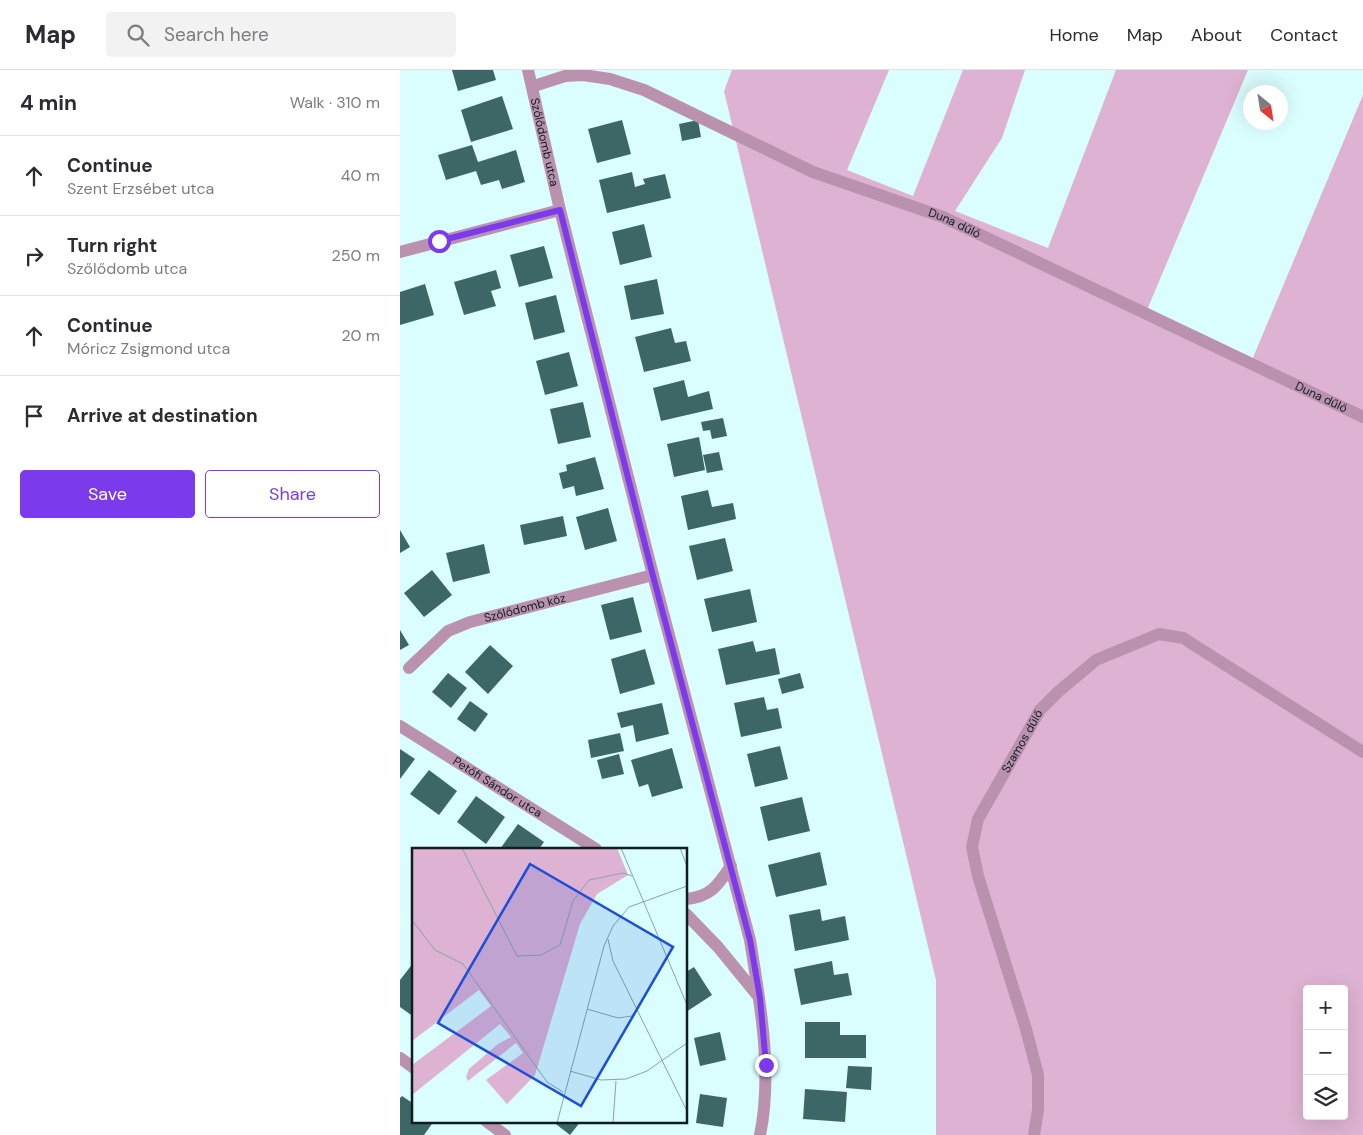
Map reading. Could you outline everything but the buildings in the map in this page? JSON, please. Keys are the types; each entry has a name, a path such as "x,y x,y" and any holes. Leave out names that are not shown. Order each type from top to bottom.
{"street":[{"name":"Szőlődomb utca","path":"528,70 534,86 560,210 653,576 750,940 760,998 766,1065 760,1135"},
{"name":"Duna dűlő","path":"534,86 565,76 582,75 610,79 644,90 813,172 943,217 1363,417"},
{"path":"400,252 560,210"},
{"name":"Szőlődomb köz","path":"409,668 448,631 470,622 653,576"},
{"name":"Szamos dűlő","path":"1034,1135 1038,1110 1038,1075 1026,1029 978,876 972,847 978,819 1040,710 1096,660 1160,634 1183,638 1363,752"},
{"name":"Petőfi Sándor utca","path":"400,726 594,848"},
{"path":"688,899 699,898 716,888 731,866"},
{"path":"688,916 718,947 760,998"},
{"path":"400,1058 412,1067"},
{"path":"487,1122 505,1135"}],"shaded area":[{"path":"732,70 889,70 847,170 913,196 963,70 1025,70 1002,138 955,211 1048,248 1116,70 1248,70 1147,310 1252,360 1363,95 1363,1135 936,1135 936,980 724,91"}],"route":[{"path":"439,241 560,210 653,576 750,940 760,998 766,1065"}]}
